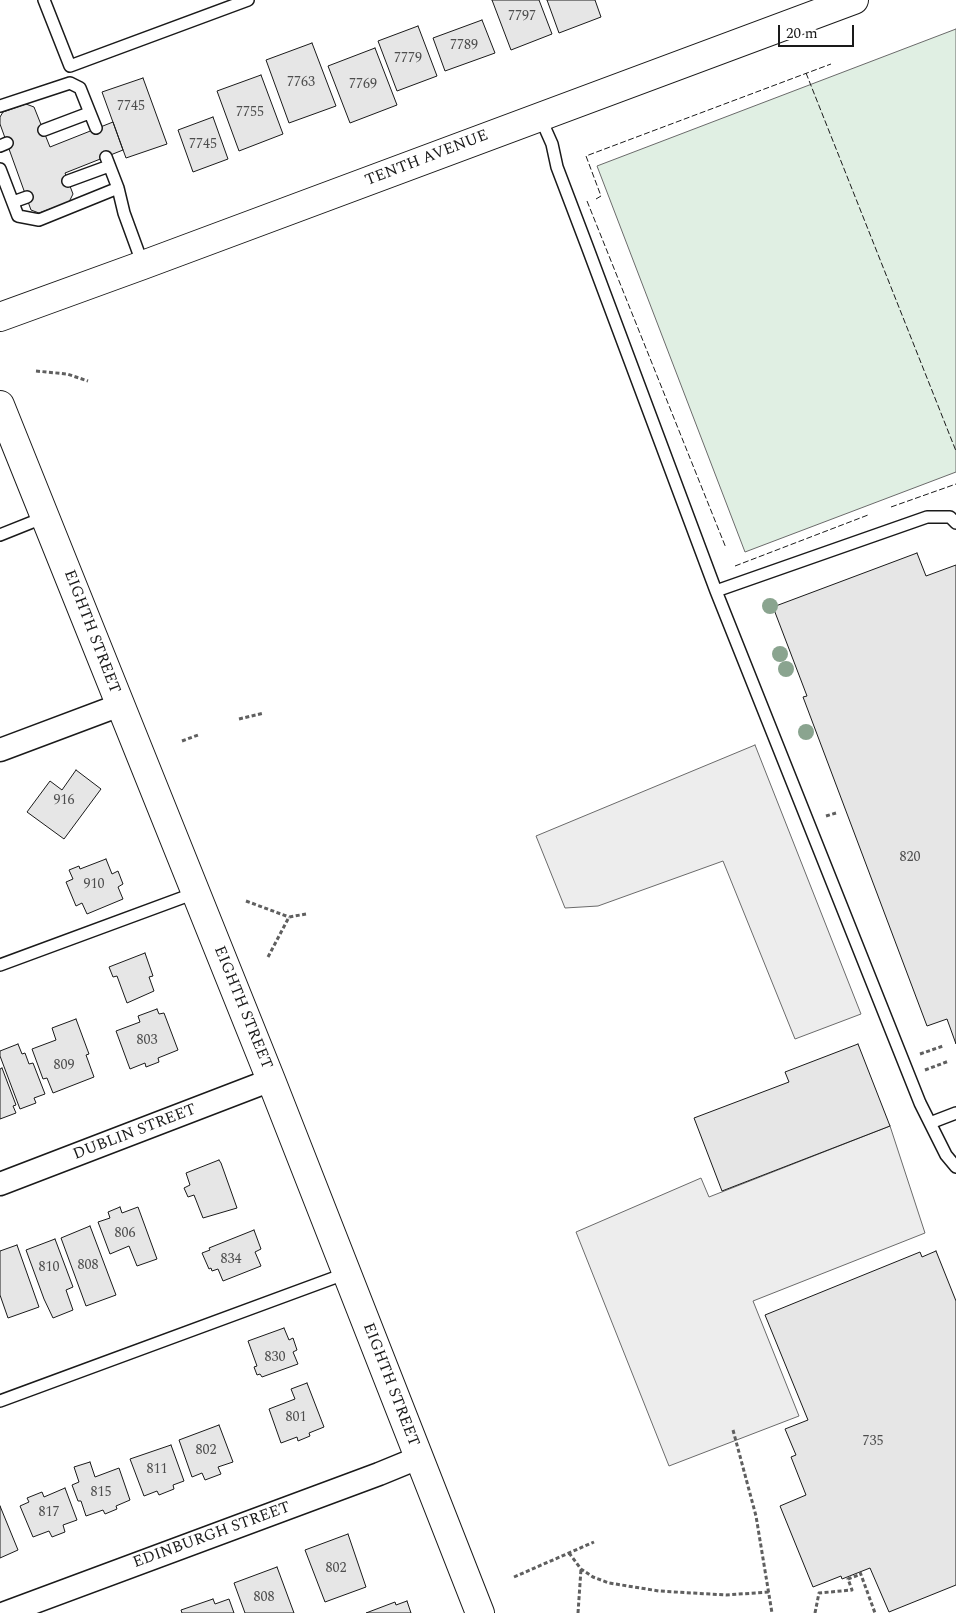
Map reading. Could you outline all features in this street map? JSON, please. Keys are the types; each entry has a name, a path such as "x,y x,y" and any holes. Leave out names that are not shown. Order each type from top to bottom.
{"street":[{"name":"TENTH AVENUE","path":"0,317 854,0"},
{"name":"EIGHTH STREET","path":"0,405 46,516 347,1273 480,1613"},
{"path":"0,750 120,705"},
{"name":"DUBLIN STREET","path":"0,1184 270,1080"},
{"name":"EDINBURGH STREET","path":"5,1613 418,1458"}],"lane":[{"path":"44,0 70,66 248,0"},
{"path":"0,106 70,83 80,88 96,128"},
{"path":"44,130 89,113"},
{"path":"540,117 552,144 558,167 590,255 716,591 920,1103 946,1154 956,1167"},
{"path":"68,181 108,161 143,265"},
{"path":"0,169 18,216 39,220 118,188"},
{"path":"13,202 27,197"},
{"path":"0,535 46,516"},
{"path":"716,591 927,516 950,517 956,523"},
{"path":"0,966 195,892"},
{"path":"930,1123 956,1113"},
{"path":"0,1401 347,1273"}],"path":[{"path":"36,371 66,374 88,381"},
{"path":"239,719 264,713"},
{"path":"182,741 198,735"},
{"path":"826,816 836,813"},
{"path":"246,901 289,918 306,914"},
{"path":"268,957 289,918"},
{"path":"917,1055 943,1046"},
{"path":"922,1071 949,1061"},
{"path":"733,1430 756,1516 772,1613"},
{"path":"514,1576 594,1542"},
{"path":"569,1553 581,1568 593,1577 609,1583 659,1591 726,1595 769,1592"},
{"path":"578,1613 581,1568"},
{"path":"815,1613 819,1593 852,1590 848,1579 860,1573 875,1613"}],"green space":[{"path":"956,29 956,472 745,552 597,166"}],"shaded area":[{"path":"755,745 861,1014 795,1039 723,861 598,906 565,908 536,836"},
{"path":"890,1126 925,1233 753,1301 799,1416 669,1466 576,1232 701,1178 709,1197"}],"building":[{"path":"492,0 539,0 552,34 511,50"},
{"path":"547,0 595,0 601,17 559,33"},
{"path":"482,20 495,53 445,71 433,38"},
{"path":"418,26 437,76 397,91 378,41"},
{"path":"312,43 336,106 289,123 266,60"},
{"path":"375,48 397,105 350,123 328,66"},
{"path":"261,75 283,134 239,151 217,91"},
{"path":"143,78 167,144 126,158 102,92"},
{"path":"26,104 34,107 50,147 113,122 123,150 65,173 73,194 69,202 39,213 31,210 0,124 0,117 3,112"},
{"path":"213,117 228,159 193,172 178,130"},
{"path":"917,553 926,576 956,565 956,1044 947,1019 927,1026 803,697 807,696 773,607"},
{"path":"76,770 101,789 64,839 27,812 50,781 62,790"},
{"path":"106,859 112,874 118,871 123,884 118,887 123,899 87,914 82,903 76,906 66,882 73,879 69,870 79,866 80,869"},
{"path":"145,953 153,976 149,977 154,991 127,1003 117,976 113,977 109,967"},
{"path":"157,1009 159,1014 164,1013 178,1050 158,1058 159,1062 146,1067 145,1063 130,1069 116,1031 140,1022 138,1016"},
{"path":"76,1019 89,1054 86,1055 94,1077 53,1093 47,1078 43,1079 32,1049 56,1040 52,1028"},
{"path":"18,1044 22,1054 25,1053 29,1064 33,1063 45,1094 34,1098 36,1103 20,1109 0,1056 0,1051"},
{"path":"858,1044 890,1126 722,1191 694,1118 789,1082 785,1072"},
{"path":"2,1068 16,1105 13,1106 16,1113 0,1119 0,1069"},
{"path":"219,1160 237,1208 203,1218 194,1195 188,1197 184,1188 190,1185 186,1173"},
{"path":"120,1207 122,1213 138,1207 157,1259 137,1266 129,1246 110,1254 98,1222 110,1218 108,1212"},
{"path":"90,1226 116,1295 86,1306 61,1238"},
{"path":"254,1230 261,1249 255,1252 261,1266 223,1281 218,1269 212,1271 211,1268 209,1269 202,1253 210,1250 209,1248"},
{"path":"55,1239 73,1287 66,1290 73,1310 53,1318 26,1250"},
{"path":"17,1245 39,1307 8,1318 0,1295 0,1251"},
{"path":"936,1251 956,1301 956,1585 889,1612 870,1568 842,1579 841,1576 813,1587 780,1506 806,1495 791,1457 796,1455 785,1429 808,1420 765,1315 920,1252 922,1257"},
{"path":"284,1328 289,1340 293,1338 297,1350 293,1352 298,1364 262,1377 260,1374 257,1375 254,1367 257,1366 248,1341"},
{"path":"307,1383 324,1427 309,1433 310,1436 298,1441 297,1437 281,1443 269,1409 295,1399 291,1389"},
{"path":"219,1425 233,1462 218,1467 221,1474 205,1480 202,1473 192,1477 179,1440"},
{"path":"171,1445 184,1481 173,1485 174,1489 159,1495 157,1491 144,1496 130,1459"},
{"path":"90,1462 95,1477 119,1468 130,1500 116,1506 117,1509 105,1514 103,1510 86,1516 81,1501 78,1501 72,1485 79,1482 74,1467"},
{"path":"65,1488 77,1520 63,1525 65,1532 52,1537 49,1531 33,1537 20,1506 29,1502 27,1498 42,1492 44,1497"},
{"path":"0,1506 18,1550 0,1558"},
{"path":"348,1534 366,1587 325,1602 305,1550"},
{"path":"277,1567 294,1613 245,1613 234,1583"},
{"path":"213,1599 215,1604 229,1599 234,1613 182,1613 181,1610"},
{"path":"407,1601 411,1613 366,1613 395,1602 396,1605"}],"fence":[{"path":"596,199 601,196 586,156 831,64"},
{"path":"806,73 956,451"},
{"path":"587,201 726,548"},
{"path":"891,507 956,484"},
{"path":"735,566 868,515"}]}
